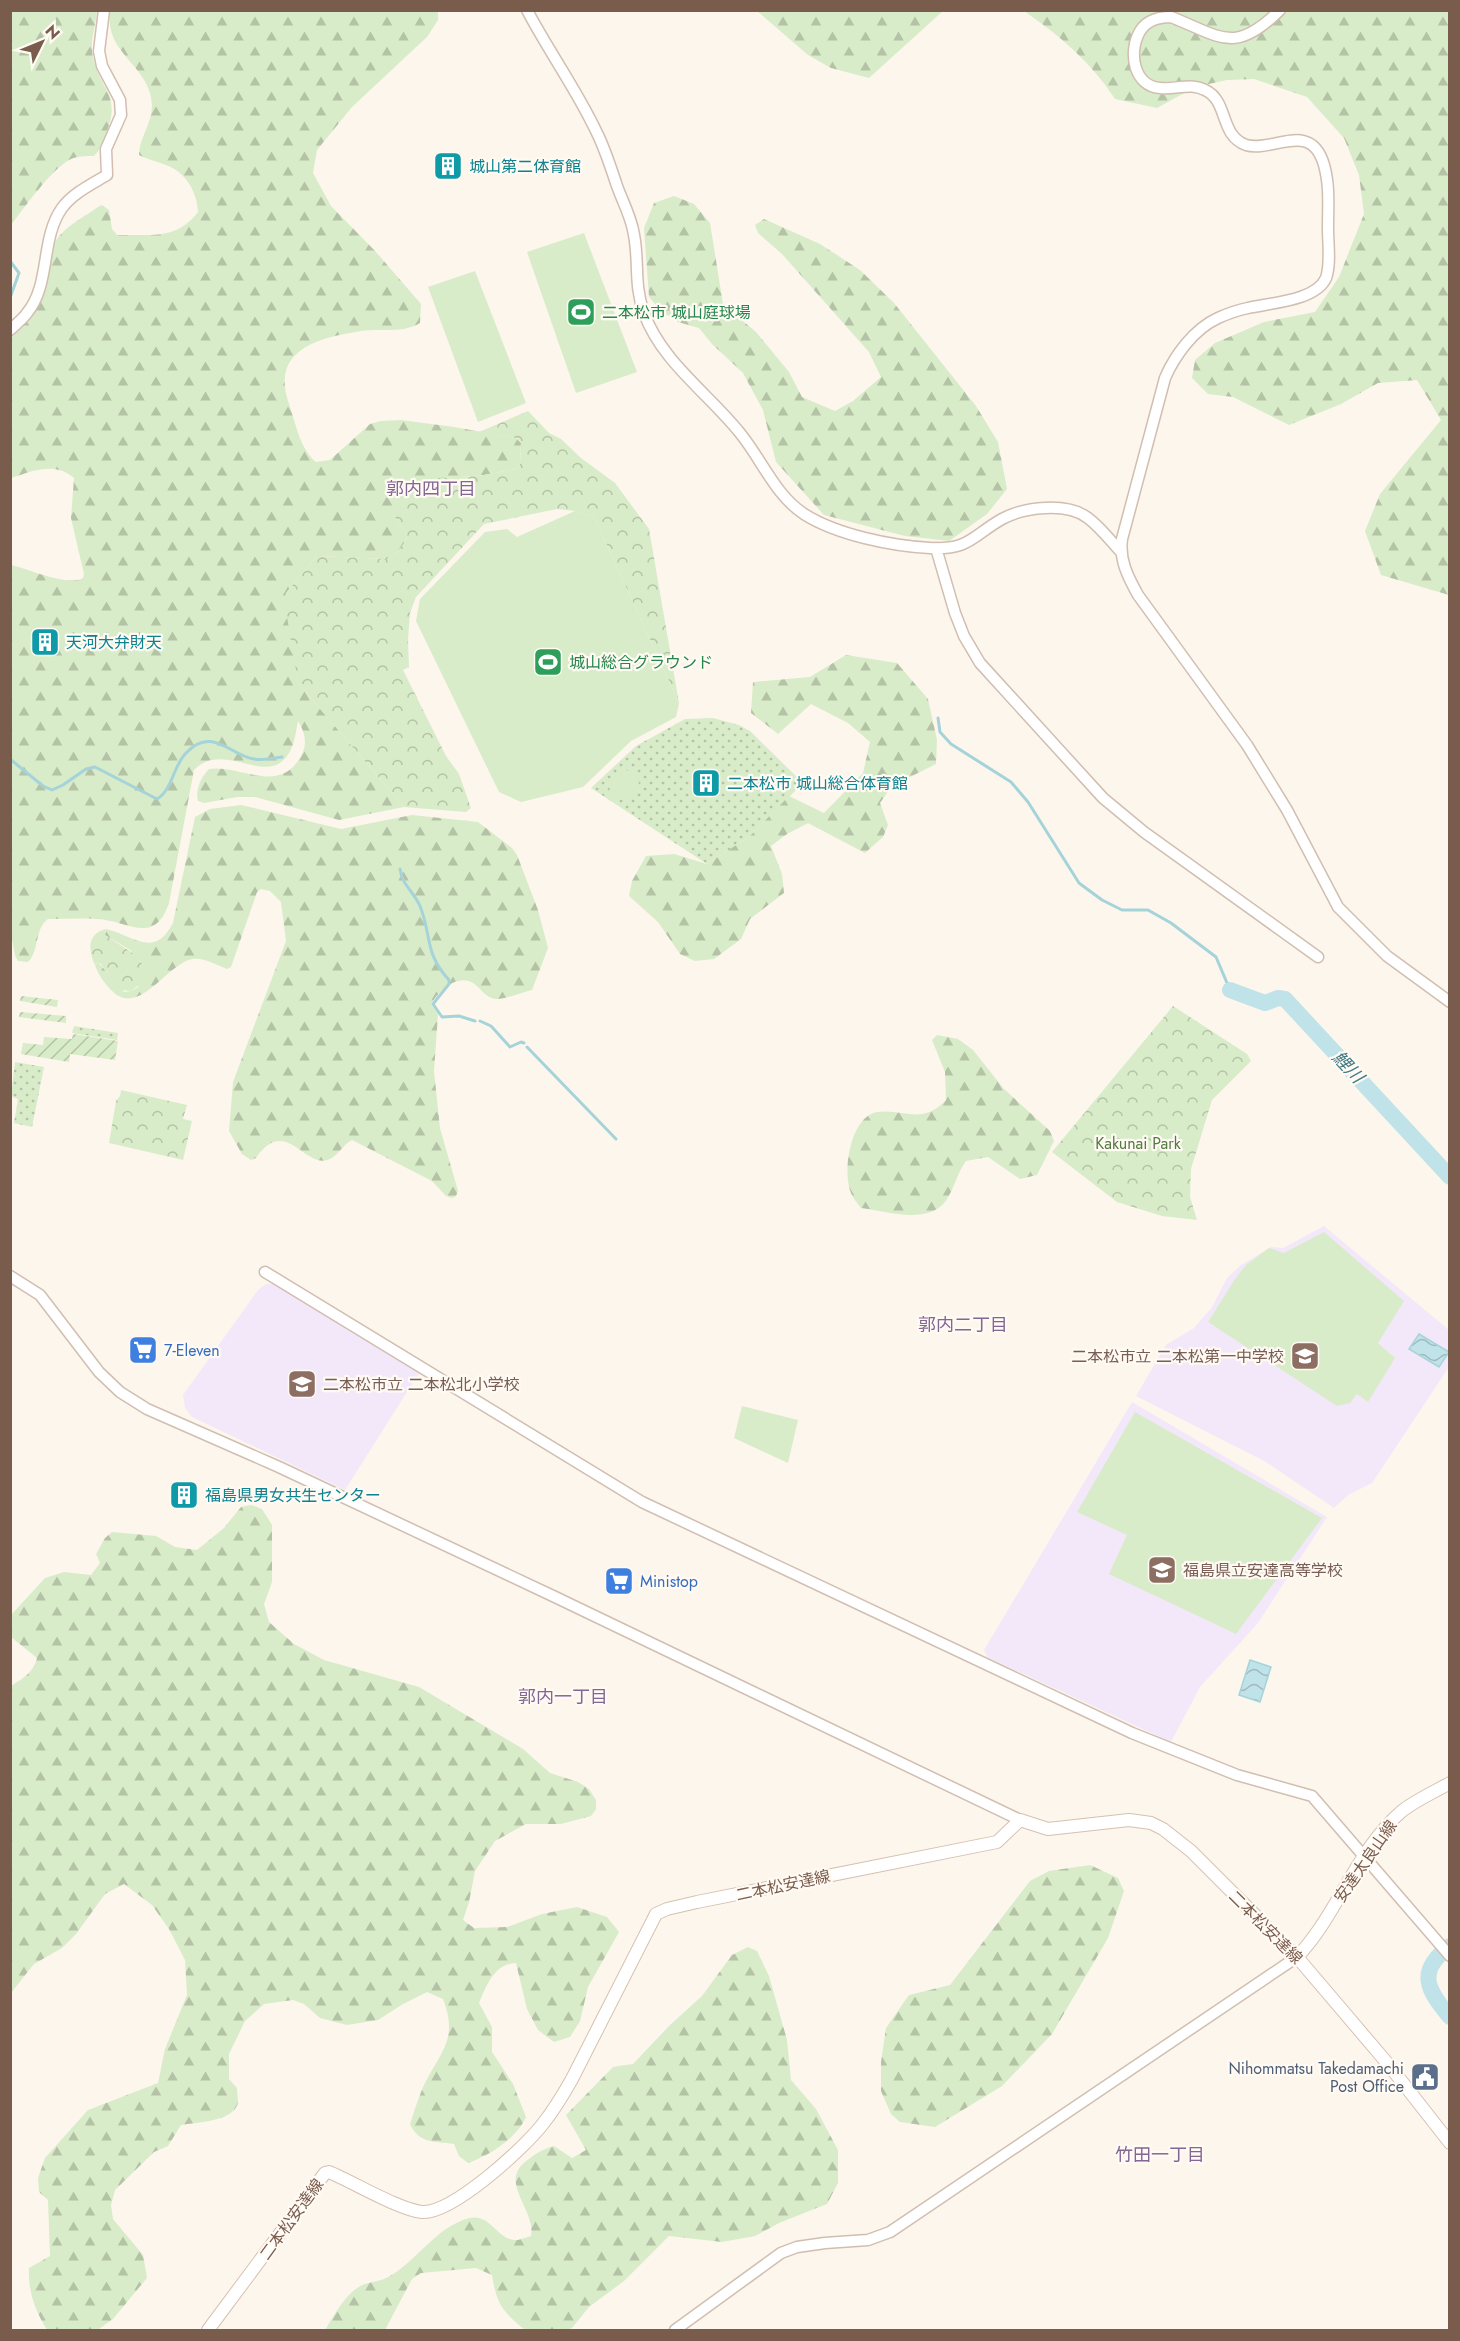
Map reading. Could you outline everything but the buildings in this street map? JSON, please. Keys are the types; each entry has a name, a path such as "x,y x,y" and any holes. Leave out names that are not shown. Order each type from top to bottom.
{"main road":[{"name":"安達太良山線","path":"1298,1957 1310,1944 1382,1833 1403,1811 1449,1783"},
{"name":"二本松安達線","path":"208,2331 325,2173 329,2172 417,2211 434,2212 466,2193 531,2137 558,2103 572,2079 656,1914 697,1902 997,1842 1020,1820 1048,1829 1122,1820 1140,1820 1157,1825 1191,1851 1298,1957 1381,2056 1449,2143"}],"street":[{"path":"10,330 28,313 39,291 49,235 55,220 64,206 76,195 107,175 106,149 121,115 120,100 102,66 99,51 104,10"},
{"path":"527,10 597,133 633,229 637,256 636,284 649,326 661,346 740,433 794,507 844,532 936,548 965,545 996,522 1013,514 1059,508 1086,516 1120,552 1129,580 1138,595 1247,745 1287,810 1338,907 1387,956 1449,1002"},
{"path":"1120,552 1170,366 1189,340 1216,318 1314,291 1326,278 1329,256 1328,185 1324,165 1317,151 1306,143 1291,139 1255,147 1242,143 1228,131 1218,100 1209,92 1194,86 1160,88 1144,80 1133,63 1135,40 1141,27 1164,17 1171,17 1224,39 1240,37 1251,33 1280,10"},
{"path":"936,548 955,613 964,636 980,663 1102,798 1144,832 1318,957"},
{"path":"264,1272 642,1502 1142,1738 1237,1775 1311,1796 1449,1955"},
{"path":"10,1276 40,1295 99,1372 120,1392 147,1409 279,1467 554,1596 1020,1820"},
{"path":"675,2331 781,2253 797,2247 868,2240 900,2226 1298,1957"}],"shaded area":[{"name":"二本松市立 二本松第一中学校","path":"1324,1226 1449,1330 1449,1367 1372,1483 1348,1495 1334,1508 1266,1462 1136,1396 1166,1345 1194,1328 1212,1307 1227,1278 1241,1265 1271,1247 1283,1248"},
{"name":"二本松市立 二本松北小学校","path":"266,1284 277,1284 419,1373 345,1490 192,1417 185,1408 183,1395 258,1290"},
{"name":"福島県立安達高等学校","path":"1132,1402 1327,1517 1258,1623 1200,1687 1171,1742 987,1657 984,1650"}],"green space":[{"path":"11,11 97,11 92,51 96,68 108,92 112,108 105,138 94,156 74,158 64,164 39,189 11,225"},
{"path":"110,11 438,11 438,20 427,37 352,107 317,150 313,173 331,206 376,252 421,304 420,323 399,330 369,330 344,334 314,343 301,350 292,359 286,371 285,386 299,436 306,450 316,462 330,460 370,424 401,420 516,438 521,443 520,465 517,469 478,476 437,478 393,514 407,535 402,546 393,555 387,559 317,556 286,593 298,683 404,807 339,820 255,797 237,797 204,803 198,801 199,784 209,769 270,776 282,774 292,768 301,756 305,743 298,721 291,749 280,763 258,766 219,759 206,762 194,770 169,903 156,924 148,928 139,928 108,920 48,919 41,928 34,952 28,962 18,961 15,956 10,927 11,565 58,579 76,580 83,578 84,574 71,518 74,478 59,470 43,469 11,478 10,338 23,326 42,300 47,284 50,256 60,235 98,207 102,205 109,210 112,229 117,235 151,235 171,232 181,228 198,212 193,190 179,172 139,155 151,113 150,92 114,39 110,26"},
{"path":"757,11 943,11 869,78 831,68 808,55"},
{"path":"1024,11 1449,11 1449,595 1381,575 1365,531 1380,494 1441,420 1417,380 1378,383 1341,404 1289,425 1233,397 1208,394 1192,378 1195,360 1215,343 1264,322 1315,312 1339,277 1364,214 1359,175 1344,138 1307,97 1254,79 1227,80 1195,87 1157,108 1115,99 1096,73 1074,50"},
{"path":"674,196 694,204 710,223 723,304 756,332 789,372 802,397 835,411 853,401 881,377 869,352 782,254 758,233 755,225 764,219 820,244 860,270 894,303 976,406 998,442 1007,489 987,514 949,541 905,536 824,515 776,462 763,410 743,373 712,344 699,328 678,322 661,311 649,297 644,228 654,203"},
{"name":"二本松市 城山庭球場","path":"584,233 637,372 576,393 527,252"},
{"path":"475,271 526,403 478,422 428,287"},
{"path":"528,411 549,433 561,439 581,458 615,483 649,529 679,703 594,517 575,511 557,509 484,524 416,597 410,613 409,667 403,670 446,756 459,774 471,808 466,812 404,807 298,683 284,599 286,593 317,556 387,559 393,555 402,546 407,535 393,514 394,507 437,478 478,476 517,469 520,465 521,442 516,438 479,432"},
{"name":"城山総合グラウンド","path":"575,511 594,517 679,703 676,717 631,741 583,787 521,802 499,792 416,621 420,599 485,532 507,529 517,537"},
{"path":"846,655 897,663 928,699 937,740 936,764 892,786 880,803 888,825 883,837 865,853 808,823 787,834 771,846 782,874 784,893 750,919 741,939 714,959 695,961 680,954 658,922 629,896 632,881 646,856 674,854 707,864 750,836 789,796 824,813 863,773 870,742 848,723 811,704 778,734 751,713 753,682 810,677"},
{"path":"713,718 739,725 750,731 803,783 750,836 707,864 591,788 636,746 685,719"},
{"path":"624,770 635,774 639,785 635,796 624,800 613,796 609,785 613,774"},
{"path":"241,805 341,829 412,815 478,822 512,848 517,855 538,910 548,948 532,990 496,999 486,995 473,983 461,980 443,989 431,1004 438,1014 434,1071 440,1128 458,1191 456,1196 452,1198 446,1196 432,1181 352,1140 333,1157 321,1161 312,1158 295,1146 277,1141 267,1146 251,1160 242,1154 229,1131 233,1082 286,941 281,902 270,891 261,889 257,892 231,967 227,969 205,960 192,959 182,963 141,995 131,998 120,997 110,989 99,974 95,965 98,962 124,992 138,987 143,964 130,950 105,935 106,929 151,943 166,934 173,923 195,817 210,809"},
{"path":"106,929 105,935 137,956 149,974 148,978 131,991 120,990 100,963 95,965 90,949 92,938"},
{"path":"21,996 58,1000 57,1007 20,1001"},
{"name":"Kakunai Park","path":"1173,1006 1247,1054 1251,1061 1212,1100 1191,1169 1190,1197 1197,1220 1162,1216 1117,1202 1052,1152"},
{"path":"20,1012 66,1016 66,1023 19,1017"},
{"path":"74,1026 118,1033 117,1040 72,1033"},
{"path":"73,1034 118,1041 115,1060 70,1054 69,1062 21,1054 23,1043 43,1045 44,1037 72,1039"},
{"path":"937,1035 958,1039 973,1050 1004,1089 1050,1131 1054,1141 1037,1175 1020,1179 988,1157 966,1161 945,1202 937,1209 917,1215 905,1215 861,1208 852,1195 847,1172 850,1146 855,1134 860,1124 868,1116 877,1112 921,1114 937,1108 946,1100 945,1072 932,1040"},
{"path":"15,1062 44,1067 32,1127 14,1123 18,1099 11,1096"},
{"path":"121,1090 187,1105 183,1119 192,1121 183,1160 109,1143 116,1101"},
{"path":"1324,1232 1404,1301 1378,1343 1395,1358 1368,1402 1357,1394 1350,1403 1337,1406 1208,1322 1246,1265 1269,1248 1284,1253"},
{"path":"742,1406 798,1420 788,1463 734,1438"},
{"path":"1135,1412 1322,1518 1236,1634 1109,1574 1127,1535 1077,1512"},
{"path":"251,1505 262,1509 272,1525 272,1582 264,1604 269,1622 294,1644 324,1660 419,1687 523,1749 550,1773 578,1782 589,1789 596,1800 596,1809 591,1816 561,1824 526,1824 495,1841 475,1871 463,1920 474,1928 507,1927 542,1914 577,1907 607,1917 619,1932 588,1987 580,2021 570,2037 554,2042 538,2030 527,2009 516,1963 502,1967 492,1977 479,2003 492,2027 492,2052 513,2084 526,2117 516,2132 502,2145 468,2163 459,2156 454,2144 434,2142 423,2138 410,2124 423,2087 441,2055 448,2036 449,2025 443,1999 427,1992 378,2020 347,2025 320,2018 304,2004 293,2000 264,2004 245,2021 229,2054 229,2079 237,2088 238,2103 235,2109 222,2118 181,2125 168,2146 154,2152 115,2190 111,2205 113,2219 143,2255 147,2278 113,2319 99,2329 47,2330 33,2300 29,2277 29,2268 50,2256 48,2200 39,2192 38,2178 45,2158 88,2110 158,2083 165,2049 187,1995 185,1960 169,1929 152,1905 124,1884 105,1894 76,1934 62,1948 34,1964 11,1993 11,1686 30,1671 37,1658 11,1637 11,1615 45,1578 64,1572 91,1575 100,1563 96,1554 105,1538 112,1532 156,1536 175,1547 197,1550 224,1528 241,1507"},
{"path":"1090,1865 1118,1878 1124,1891 1108,1938 1052,2034 1002,2086 935,2127 900,2122 891,2114 881,2091 881,2062 886,2028 909,1995 950,1985 1030,1881 1049,1871"},
{"path":"748,1947 757,1951 769,1976 787,2040 791,2080 816,2109 838,2150 838,2183 827,2204 779,2223 755,2236 722,2242 669,2236 624,2281 589,2307 568,2330 525,2330 502,2307 496,2294 492,2275 476,2268 421,2273 412,2279 385,2330 325,2330 351,2293 363,2285 395,2273 435,2237 457,2222 477,2218 489,2223 505,2237 511,2239 518,2240 531,2236 529,2216 517,2188 518,2170 525,2162 550,2147 554,2146 572,2158 586,2150 566,2115 613,2067 633,2064 670,2025 702,1996 732,1955"}],"water":[{"path":"1419,1334 1449,1352 1439,1367 1409,1349"},
{"path":"1250,1660 1271,1667 1260,1702 1239,1695"}],"waterway":[{"path":"10,261 19,273 10,298"},
{"path":"938,718 940,732 951,744 1011,782 1028,802 1079,883 1102,900 1122,910 1148,910 1171,923 1216,957 1230,990"},
{"path":"10,759 43,786 52,790 86,769 95,767 157,799 170,783 182,758 195,745 213,742 254,759 282,757"},
{"path":"400,869 403,880 420,906 432,953 449,980 449,984 433,1004 442,1017 459,1016 475,1021"},
{"name":"鯉川","path":"1230,990 1265,1003 1278,998 1285,999 1450,1177"},
{"path":"480,1021 491,1026 510,1047 524,1043"},
{"path":"527,1047 616,1139"},
{"name":"鯉川","path":"1450,1946 1439,1955 1429,1972 1431,1989 1450,2017"}],"place":[{"name":"城山第二体育館","path":"448,166"},
{"name":"二本松市 城山庭球場","path":"581,312"},
{"name":"天河大弁財天","path":"45,642"},
{"name":"城山総合グラウンド","path":"548,662"},
{"name":"二本松市 城山総合体育館","path":"706,783"},
{"name":"7-Eleven","path":"143,1350"},
{"name":"二本松市立 二本松第一中学校","path":"1305,1356"},
{"name":"二本松市立 二本松北小学校","path":"302,1384"},
{"name":"福島県男女共生センター","path":"184,1495"},
{"name":"福島県立安達高等学校","path":"1162,1570"},
{"name":"Ministop","path":"619,1581"},
{"name":"Nihommatsu Takedamachi Post Office","path":"1425,2077"}],"district":[{"name":"郭内四丁目","path":"431,489"},
{"name":"郭内二丁目","path":"963,1325"},
{"name":"郭内一丁目","path":"563,1697"},
{"name":"竹田一丁目","path":"1160,2155"}]}
